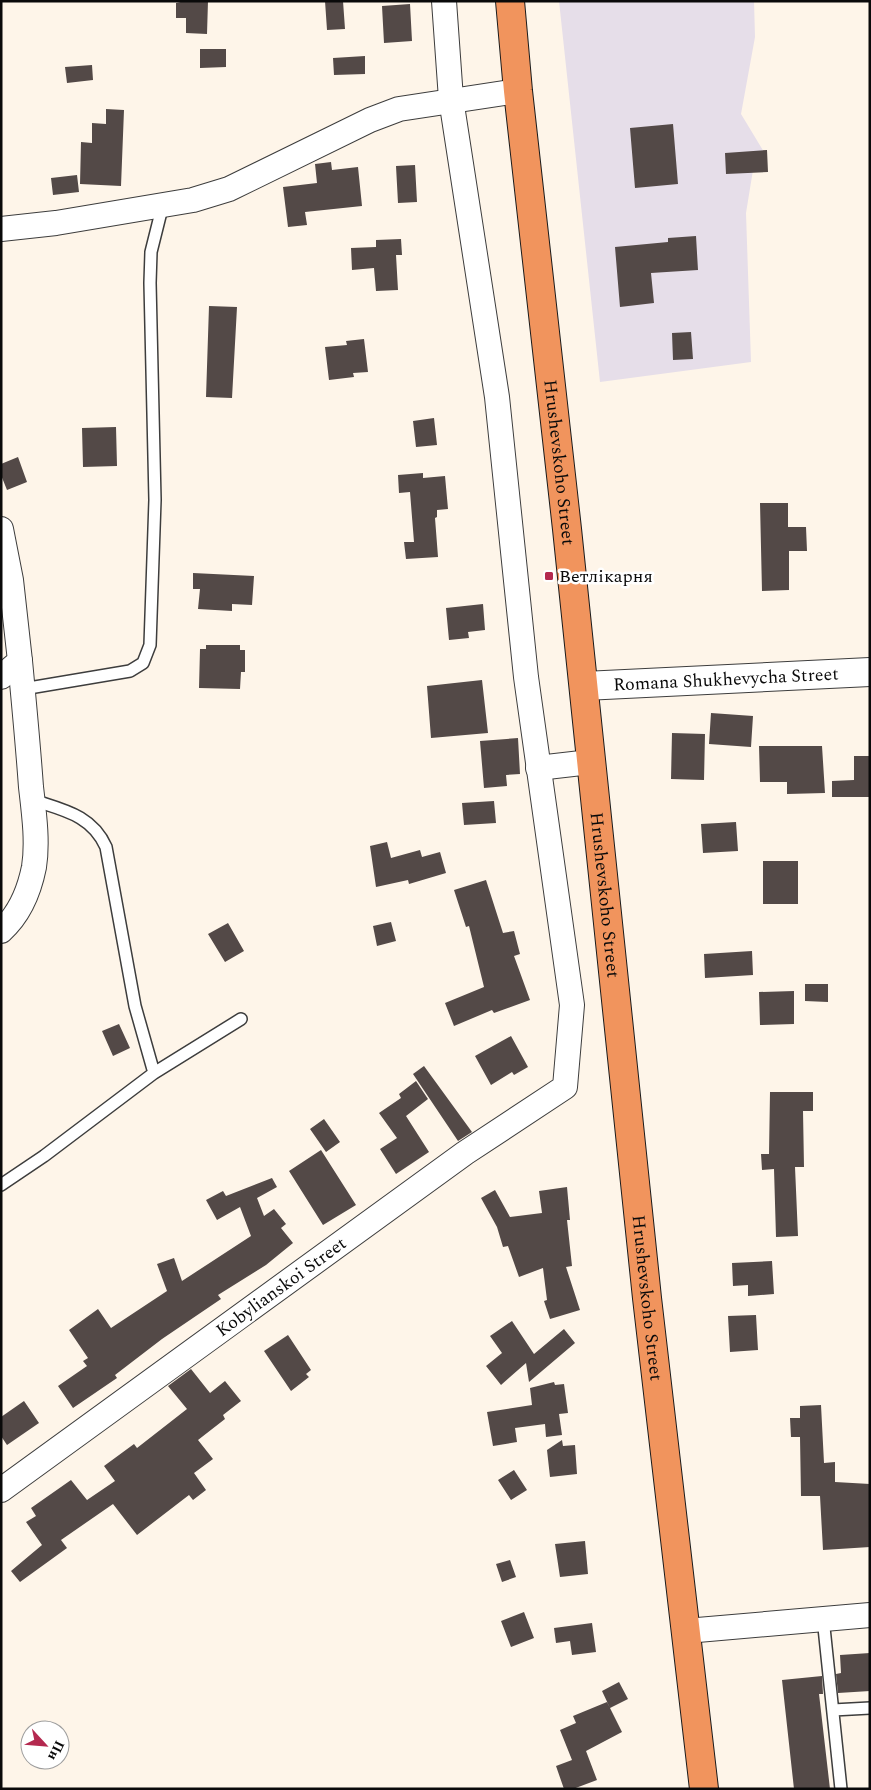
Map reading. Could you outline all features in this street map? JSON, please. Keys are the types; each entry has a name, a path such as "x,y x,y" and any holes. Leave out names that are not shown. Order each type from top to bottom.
{"highway":[{"name":"Hrushevskoho Street","path":"510,1 518,91 584,686 590,762 704,1789"}],"street":[{"path":"444,1 451,99 497,396 526,677 538,768 590,762"},
{"path":"1,229 56,223 193,200 229,188 399,108 432,105 451,99 518,91"},
{"path":"1,529 11,580 23,689 36,844 30,884 22,905 11,922 1,930"},
{"path":"1,676 20,661"},
{"name":"Romana Shukhevycha Street","path":"584,686 870,672"},
{"name":"Kobylianskoi Street","path":"1,1490 465,1153 565,1087 572,1005 538,768"},
{"path":"686,1631 823,1618 870,1616"}],"lane":[{"path":"23,689 130,671 142,663 150,645 155,500 150,283 151,252 163,204"},
{"path":"33,800 73,814 88,822 100,833 106,847 135,1006 154,1073"},
{"path":"1,1185 44,1156 154,1073 241,1019"},
{"path":"823,1618 841,1789"},
{"path":"833,1710 870,1708"}],"shaded area":[{"path":"559,1 754,1 755,37 741,114 767,157 753,170 746,213 751,362 600,382"}],"building":[{"path":"208,1 207,34 186,33 186,18 176,18 176,3"},
{"path":"325,1 343,1 345,29 327,30"},
{"path":"410,4 412,41 384,43 382,6"},
{"path":"200,49 226,49 226,67 200,68"},
{"path":"365,56 365,74 334,75 333,58"},
{"path":"92,65 93,80 67,83 65,67"},
{"path":"106,109 124,110 121,186 80,184 81,142 92,143 92,123 106,124"},
{"path":"673,124 678,184 635,188 630,128"},
{"path":"767,150 768,172 726,174 725,153"},
{"path":"331,162 332,170 358,167 362,206 305,212 307,225 288,227 283,187 317,183 315,164"},
{"path":"415,165 417,202 398,203 396,166"},
{"path":"77,175 79,192 53,195 51,178"},
{"path":"696,236 698,270 651,273 654,303 620,307 615,247 668,242 668,238"},
{"path":"401,239 402,255 396,255 398,290 376,291 374,268 352,270 351,248 376,247 376,240"},
{"path":"209,306 237,307 232,398 206,397"},
{"path":"691,332 693,359 673,360 672,333"},
{"path":"364,339 368,372 353,373 354,377 329,380 325,347 347,345 346,341"},
{"path":"434,418 437,445 416,447 413,421"},
{"path":"116,427 117,466 83,467 82,428"},
{"path":"18,457 27,482 7,490 1,475 1,464"},
{"path":"423,473 423,478 445,476 448,509 437,510 437,517 435,518 438,557 406,559 404,542 414,542 410,492 399,493 398,475"},
{"path":"760,503 788,503 788,527 806,527 807,551 789,551 789,590 762,591"},
{"path":"193,573 254,576 252,605 232,604 232,611 198,609 200,589 193,589"},
{"path":"483,604 485,630 468,632 469,638 449,640 446,608"},
{"path":"206,645 240,645 240,650 245,650 245,672 241,672 240,689 199,688 200,649 206,649"},
{"path":"482,680 488,733 431,738 427,686"},
{"path":"711,713 753,716 751,747 709,744"},
{"path":"672,733 705,734 704,780 671,779"},
{"path":"518,738 520,774 506,775 507,786 484,788 480,741"},
{"path":"759,746 822,746 825,793 787,794 787,782 760,782"},
{"path":"854,756 870,756 870,797 832,797 832,781 854,780"},
{"path":"494,801 496,823 464,825 462,803"},
{"path":"736,822 738,851 703,853 701,824"},
{"path":"387,842 391,858 420,850 422,857 440,852 446,873 409,884 408,880 376,887 370,846"},
{"path":"763,861 798,861 798,904 763,904"},
{"path":"486,880 503,933 514,931 520,954 514,956 530,1000 494,1013 492,1010 454,1026 445,1003 484,987 469,926 466,927 454,890"},
{"path":"391,922 396,941 377,946 373,926"},
{"path":"228,923 244,951 225,962 208,934"},
{"path":"752,951 753,975 705,978 704,954"},
{"path":"805,984 828,984 828,1002 805,1001"},
{"path":"794,991 794,1024 760,1025 759,992"},
{"path":"119,1024 130,1048 113,1056 102,1031"},
{"path":"511,1036 528,1067 514,1075 512,1072 491,1085 475,1056"},
{"path":"424,1066 472,1132 458,1141 413,1074"},
{"path":"416,1081 428,1099 406,1116 429,1152 396,1174 380,1149 397,1138 379,1113 401,1098 399,1094"},
{"path":"770,1092 813,1092 813,1111 803,1111 804,1167 795,1167 798,1236 776,1237 774,1169 762,1170 761,1154 769,1154"},
{"path":"324,1119 340,1142 326,1152 310,1129"},
{"path":"321,1150 356,1205 323,1225 289,1171"},
{"path":"272,1178 277,1187 257,1198 264,1216 274,1209 286,1224 281,1228 293,1243 266,1265 218,1295 221,1299 162,1339 115,1375 117,1378 73,1408 58,1386 87,1366 83,1361 88,1358 69,1330 98,1309 111,1328 167,1291 157,1264 174,1258 182,1281 251,1236 240,1207 217,1220 206,1200 223,1191 226,1196"},
{"path":"567,1187 570,1220 567,1220 572,1266 566,1267 580,1310 550,1319 544,1301 547,1300 543,1268 519,1277 508,1246 503,1247 497,1227 481,1198 495,1190 510,1217 542,1213 539,1191"},
{"path":"772,1261 774,1294 748,1296 748,1285 733,1286 732,1263"},
{"path":"756,1315 758,1350 730,1352 728,1316"},
{"path":"512,1321 534,1354 564,1329 575,1343 529,1382 526,1363 501,1385 486,1366 502,1353 490,1336"},
{"path":"288,1335 311,1370 306,1374 309,1377 291,1391 264,1351"},
{"path":"191,1369 210,1393 225,1381 241,1401 223,1415 225,1419 198,1440 213,1459 194,1473 206,1490 193,1500 189,1495 137,1535 113,1504 61,1540 67,1548 20,1582 11,1571 42,1545 26,1522 36,1516 31,1508 71,1480 87,1500 115,1481 104,1466 134,1444 137,1448 187,1409 168,1386"},
{"path":"554,1382 555,1385 564,1384 568,1413 559,1414 562,1435 546,1437 545,1424 515,1428 517,1442 493,1446 487,1412 532,1405 530,1388"},
{"path":"24,1401 39,1423 7,1445 1,1436 1,1417"},
{"path":"821,1405 824,1463 835,1462 835,1482 870,1484 870,1547 823,1550 820,1496 801,1496 800,1437 791,1437 790,1418 800,1418 800,1406"},
{"path":"562,1440 563,1446 575,1445 577,1474 550,1477 547,1450"},
{"path":"514,1470 527,1490 511,1500 498,1480"},
{"path":"585,1541 588,1574 560,1577 555,1544"},
{"path":"510,1560 516,1577 502,1582 496,1564"},
{"path":"524,1612 534,1638 511,1647 501,1621"},
{"path":"592,1623 596,1652 572,1655 570,1641 556,1643 554,1628"},
{"path":"870,1653 870,1691 838,1693 836,1674 841,1673 840,1655"},
{"path":"822,1676 823,1694 819,1694 830,1789 794,1789 782,1680"},
{"path":"619,1682 628,1699 610,1708 602,1691"},
{"path":"607,1702 622,1732 586,1751 597,1780 573,1789 564,1789 556,1766 572,1760 560,1730 576,1723 573,1716"}],"place":[{"name":"Ветлікарня","path":"549,576"}]}
